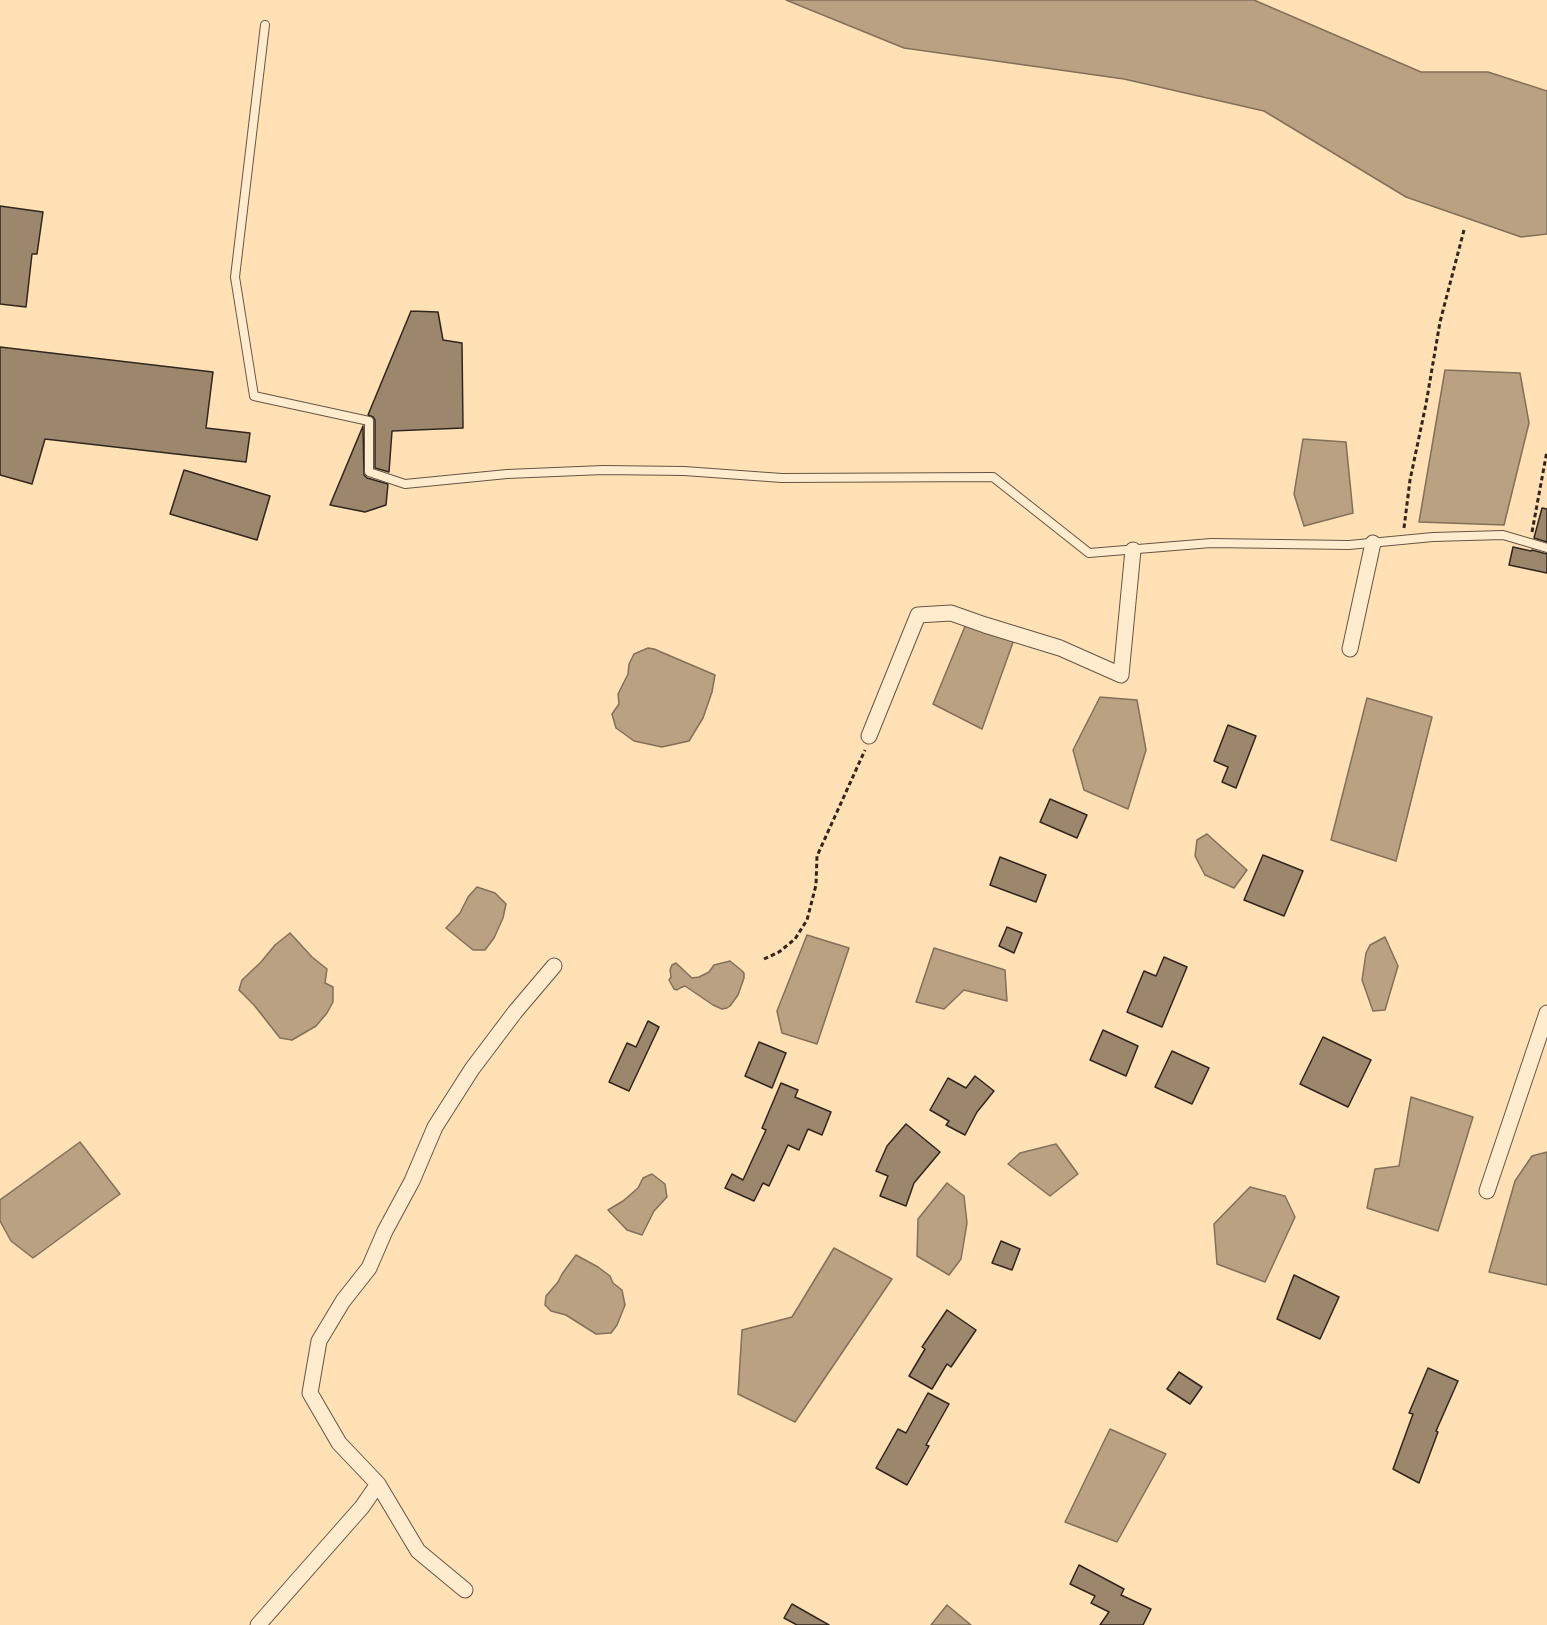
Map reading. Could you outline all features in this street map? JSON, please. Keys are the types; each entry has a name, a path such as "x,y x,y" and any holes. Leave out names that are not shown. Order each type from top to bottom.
{"street":[{"path":"1350,649 1373,543"},
{"path":"869,736 918,615 951,613 1060,648 1121,675 1133,550"},
{"path":"465,1590 418,1551 378,1484 339,1443 310,1393 319,1341 343,1301 369,1268 435,1127 472,1069 515,1012 554,966"},
{"path":"1487,1191 1547,1013"},
{"path":"258,1625 362,1507 378,1484"}],"lane":[{"path":"265,25 235,277 254,396 369,421 369,472 405,484 507,474 603,471 684,471 782,478 993,477 1089,554 1211,543 1350,545 1503,535 1547,548"}],"path":[{"path":"1403,540 1410,480 1440,322 1464,230"},
{"path":"1530,543 1547,451"},
{"path":"764,959 779,952 795,939 807,920 816,885 817,856 862,758 869,736"}],"shaded area":[{"path":"786,0 1254,0 1421,72 1488,72 1547,91 1547,234 1521,237 1406,197 1264,111 1124,79 904,48"},
{"path":"1445,370 1520,373 1529,423 1504,525 1419,522"},
{"path":"1303,439 1346,442 1353,513 1304,526 1294,494"},
{"path":"968,619 1016,634 982,729 933,704"},
{"path":"648,648 715,675 703,718 689,741 662,747 634,741 616,728 612,714 619,704 618,694 628,674 629,664 634,654"},
{"path":"1100,697 1137,700 1146,750 1128,809 1084,790 1073,750"},
{"path":"1367,698 1432,717 1396,861 1331,840"},
{"path":"1207,834 1247,870 1234,888 1205,875 1195,856 1197,840"},
{"path":"477,887 495,893 506,904 503,918 494,938 485,950 473,950 446,928 460,913 468,897"},
{"path":"290,933 312,957 327,969 325,983 333,987 333,1002 327,1013 316,1026 292,1040 280,1038 239,990 242,980 275,945"},
{"path":"807,935 849,948 817,1044 782,1033 777,1011"},
{"path":"1385,937 1398,966 1385,1010 1373,1011 1362,980 1366,953 1370,945"},
{"path":"934,948 1005,970 1007,1001 964,990 944,1009 916,1002"},
{"path":"730,961 744,973 744,978 738,995 727,1008 722,1009 713,1005 685,986 674,989 669,980 672,965 676,963 692,978 709,972 714,965"},
{"path":"1411,1097 1473,1117 1438,1231 1367,1208 1375,1169 1399,1166"},
{"path":"80,1142 120,1194 33,1258 11,1241 0,1221 0,1200"},
{"path":"1056,1144 1078,1174 1050,1196 1008,1164 1020,1153"},
{"path":"1547,1152 1547,1285 1489,1272 1515,1181 1532,1156"},
{"path":"652,1174 665,1184 667,1197 654,1211 642,1235 627,1230 608,1210 638,1188 643,1178"},
{"path":"947,1183 964,1196 967,1223 961,1259 949,1275 917,1256 918,1219"},
{"path":"1250,1187 1285,1196 1295,1217 1265,1282 1217,1264 1214,1224"},
{"path":"834,1248 892,1279 795,1422 738,1394 742,1330 792,1317"},
{"path":"576,1255 610,1276 613,1283 622,1290 625,1305 611,1333 596,1334 566,1315 551,1311 545,1305 546,1296"},
{"path":"1110,1429 1166,1454 1117,1542 1065,1522"},
{"path":"947,1605 971,1625 931,1625"}],"building":[{"path":"0,206 43,212 37,254 32,254 26,307 0,304"},
{"path":"411,311 438,312 443,340 462,343 463,428 392,431 389,472 375,468 375,420 368,415"},
{"path":"0,347 213,372 206,428 250,433 246,462 45,439 32,484 0,475"},
{"path":"363,426 364,475 388,484 386,505 365,512 330,505"},
{"path":"184,470 270,496 257,540 170,514"},
{"path":"1542,508 1547,509 1547,542 1534,538"},
{"path":"1513,547 1547,554 1547,573 1509,565"},
{"path":"1228,725 1256,736 1236,788 1222,782 1228,767 1214,761"},
{"path":"1050,799 1087,815 1077,838 1040,822"},
{"path":"1263,855 1303,871 1284,916 1244,900"},
{"path":"1000,857 1046,875 1036,902 990,885"},
{"path":"1007,927 1022,933 1014,953 999,946"},
{"path":"1164,957 1187,967 1162,1027 1127,1012 1144,971 1156,976"},
{"path":"648,1021 659,1027 629,1091 609,1082 627,1043 636,1047"},
{"path":"1103,1030 1138,1046 1126,1076 1090,1060"},
{"path":"1323,1037 1371,1060 1348,1107 1300,1084"},
{"path":"759,1042 786,1053 772,1088 745,1076"},
{"path":"1172,1051 1209,1068 1192,1104 1155,1087"},
{"path":"975,1076 994,1091 977,1112 965,1135 946,1125 949,1121 930,1110 948,1078 966,1088"},
{"path":"781,1083 798,1090 795,1097 831,1112 822,1135 808,1129 799,1150 788,1145 769,1186 763,1183 754,1201 725,1188 732,1174 743,1180 766,1130 762,1128"},
{"path":"906,1124 940,1152 914,1183 906,1206 880,1196 888,1176 876,1171 887,1146"},
{"path":"1001,1241 1020,1249 1012,1270 992,1263"},
{"path":"1294,1275 1339,1297 1320,1339 1277,1319"},
{"path":"947,1310 976,1330 951,1367 947,1364 932,1389 909,1376 925,1349 922,1347"},
{"path":"1428,1368 1458,1381 1436,1431 1438,1432 1419,1483 1393,1469 1413,1414 1409,1413"},
{"path":"1179,1372 1202,1387 1190,1404 1167,1389"},
{"path":"928,1393 949,1404 907,1485 876,1468 898,1429 906,1433"},
{"path":"1079,1565 1124,1589 1121,1595 1151,1609 1143,1625 1100,1625 1109,1612 1091,1603 1095,1596 1070,1584"},
{"path":"792,1604 829,1625 797,1625 784,1618"}]}
